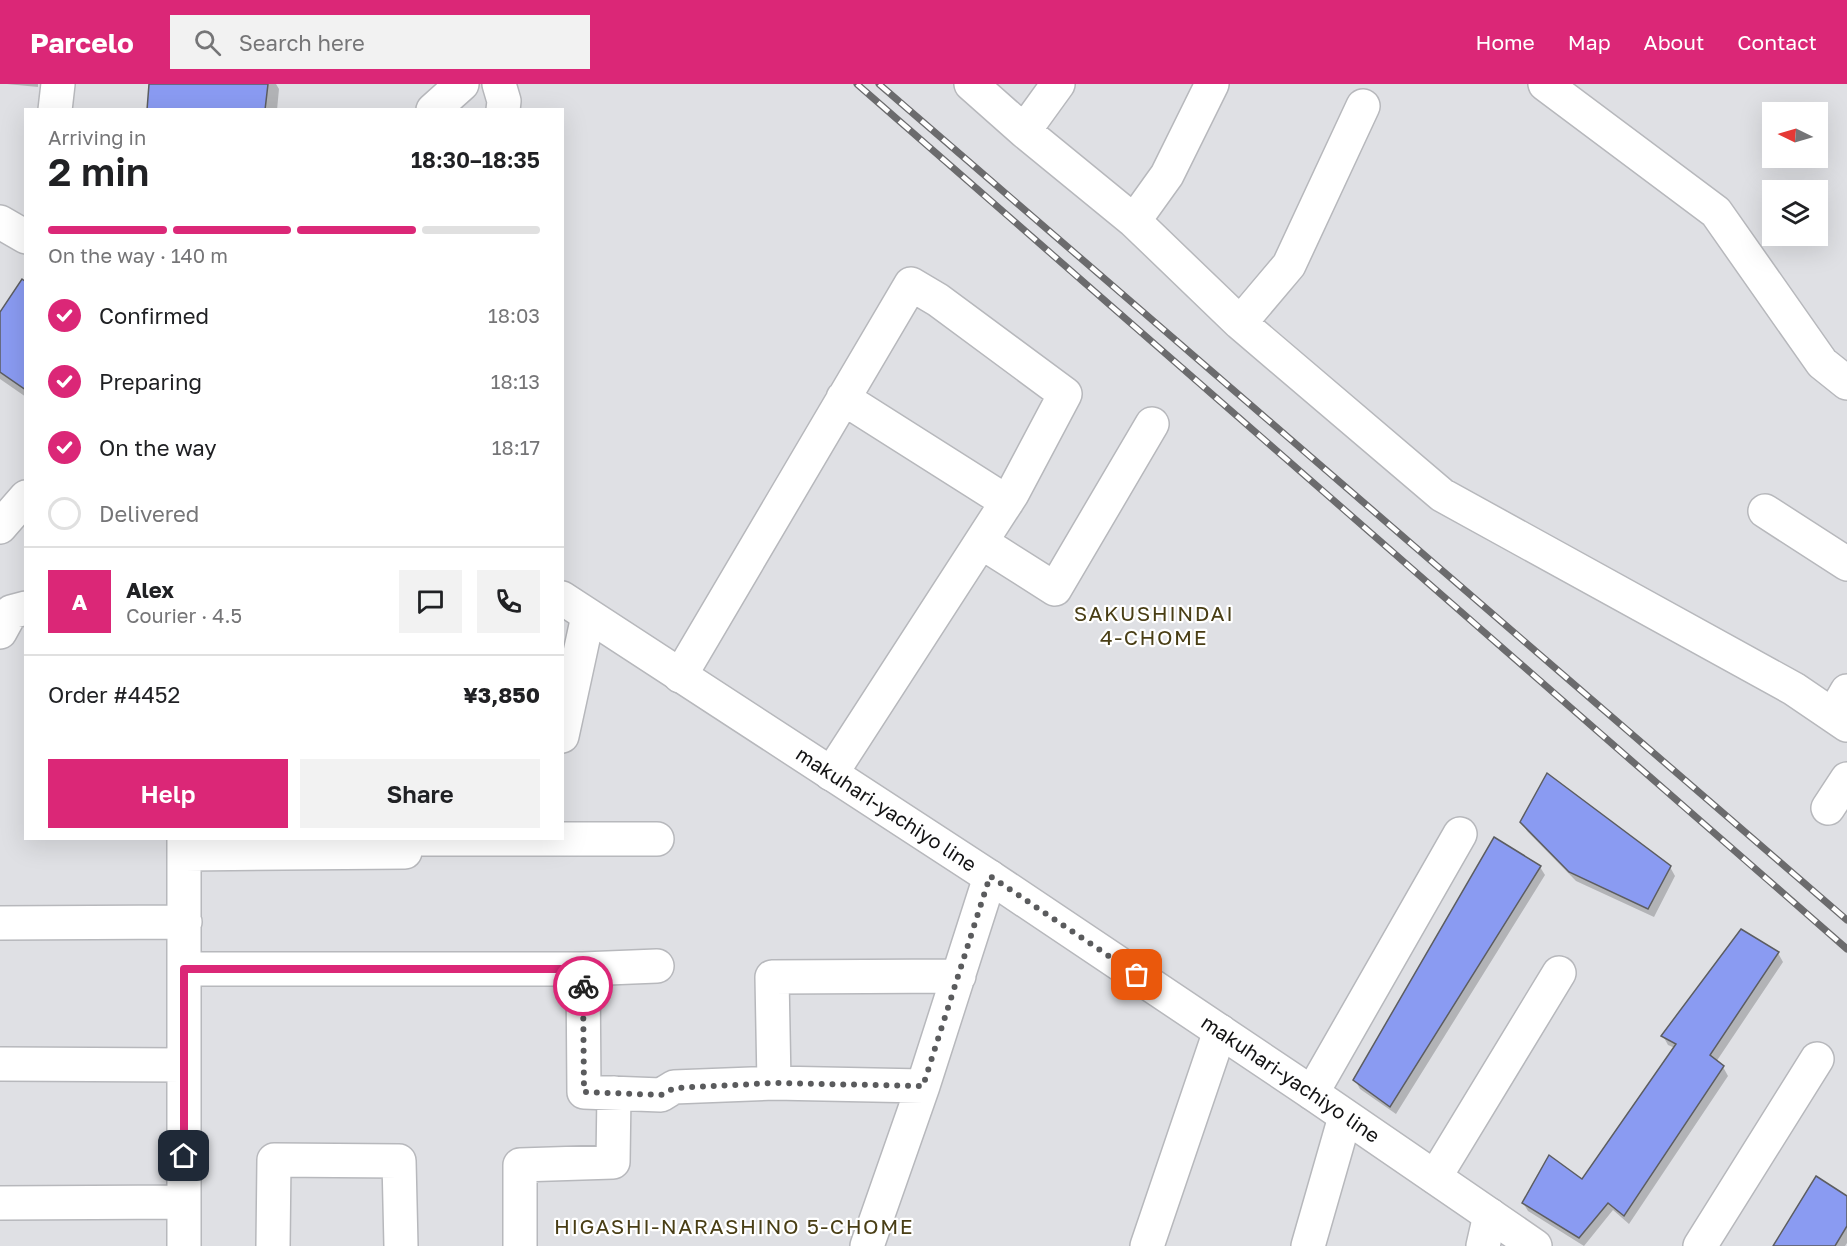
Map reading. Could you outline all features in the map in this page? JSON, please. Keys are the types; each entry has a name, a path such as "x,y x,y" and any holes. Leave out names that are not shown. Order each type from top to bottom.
{"street":[{"path":"55,108 58,84"},
{"path":"435,108 462,84"},
{"path":"499,84 504,101 503,108"},
{"path":"971,84 1024,131 1134,221 1240,323 1442,495 1794,689 1842,710"},
{"path":"1024,131 1058,84"},
{"path":"1134,221 1167,175 1212,84"},
{"path":"1545,84 1716,212 1822,363 1847,383"},
{"path":"1240,323 1288,265 1363,106"},
{"path":"0,222 24,236"},
{"path":"680,676 911,284 938,300 1065,394 1007,502 831,774"},
{"path":"843,398 1007,502"},
{"path":"981,542 1055,589 1152,424"},
{"path":"0,527 24,499"},
{"path":"1765,511 1847,564"},
{"path":"564,716 575,607"},
{"name":"makuhari-yachiyo line","path":"575,607 990,876 1435,1177 1487,1231 1535,1246"},
{"path":"0,632 11,612 24,609"},
{"path":"1828,808 1847,779"},
{"path":"1312,1093 1460,834"},
{"path":"564,839 657,838"},
{"path":"184,1246 184,846 405,852 405,840"},
{"path":"867,1246 923,1086 990,876"},
{"path":"0,923 184,922"},
{"path":"184,969 583,969 657,966"},
{"path":"583,969 584,1092 661,1095 674,1088 774,1083 923,1086"},
{"path":"1435,1177 1559,973"},
{"path":"774,1083 772,977 958,976"},
{"path":"1147,1246 1220,1031"},
{"path":"1700,1246 1817,1059"},
{"path":"0,1064 183,1065"},
{"path":"520,1246 520,1165 613,1162 614,1094"},
{"path":"1308,1246 1345,1117"},
{"path":"273,1246 274,1160 399,1161 401,1246"},
{"path":"0,1203 184,1202"}],"building":[{"path":"149,84 268,84 265,108 147,108"},
{"path":"22,279 24,280 24,389 0,372 0,312"},
{"path":"1547,773 1671,866 1648,909 1569,872 1520,822"},
{"path":"1494,837 1541,866 1390,1107 1353,1080"},
{"path":"1741,929 1779,952 1710,1055 1724,1066 1624,1216 1608,1203 1579,1238 1522,1203 1549,1155 1582,1179 1676,1044 1661,1036"},
{"path":"1816,1176 1847,1196 1847,1226 1835,1246 1773,1246"}],"railway":[{"path":"857,84 1847,949"},
{"path":"879,84 1847,920"}],"way so far":[{"path":"583,986 584,1092 661,1095 674,1088 774,1083 923,1086 990,876 1137,975"}],"district":[{"name":"SAKUSHINDAI 4-CHOME","path":"1154,626"},
{"name":"HIGASHI-NARASHINO 5-CHOME","path":"734,1227"}],"route":[{"path":"184,1156 184,969 583,969 583,986"}]}
